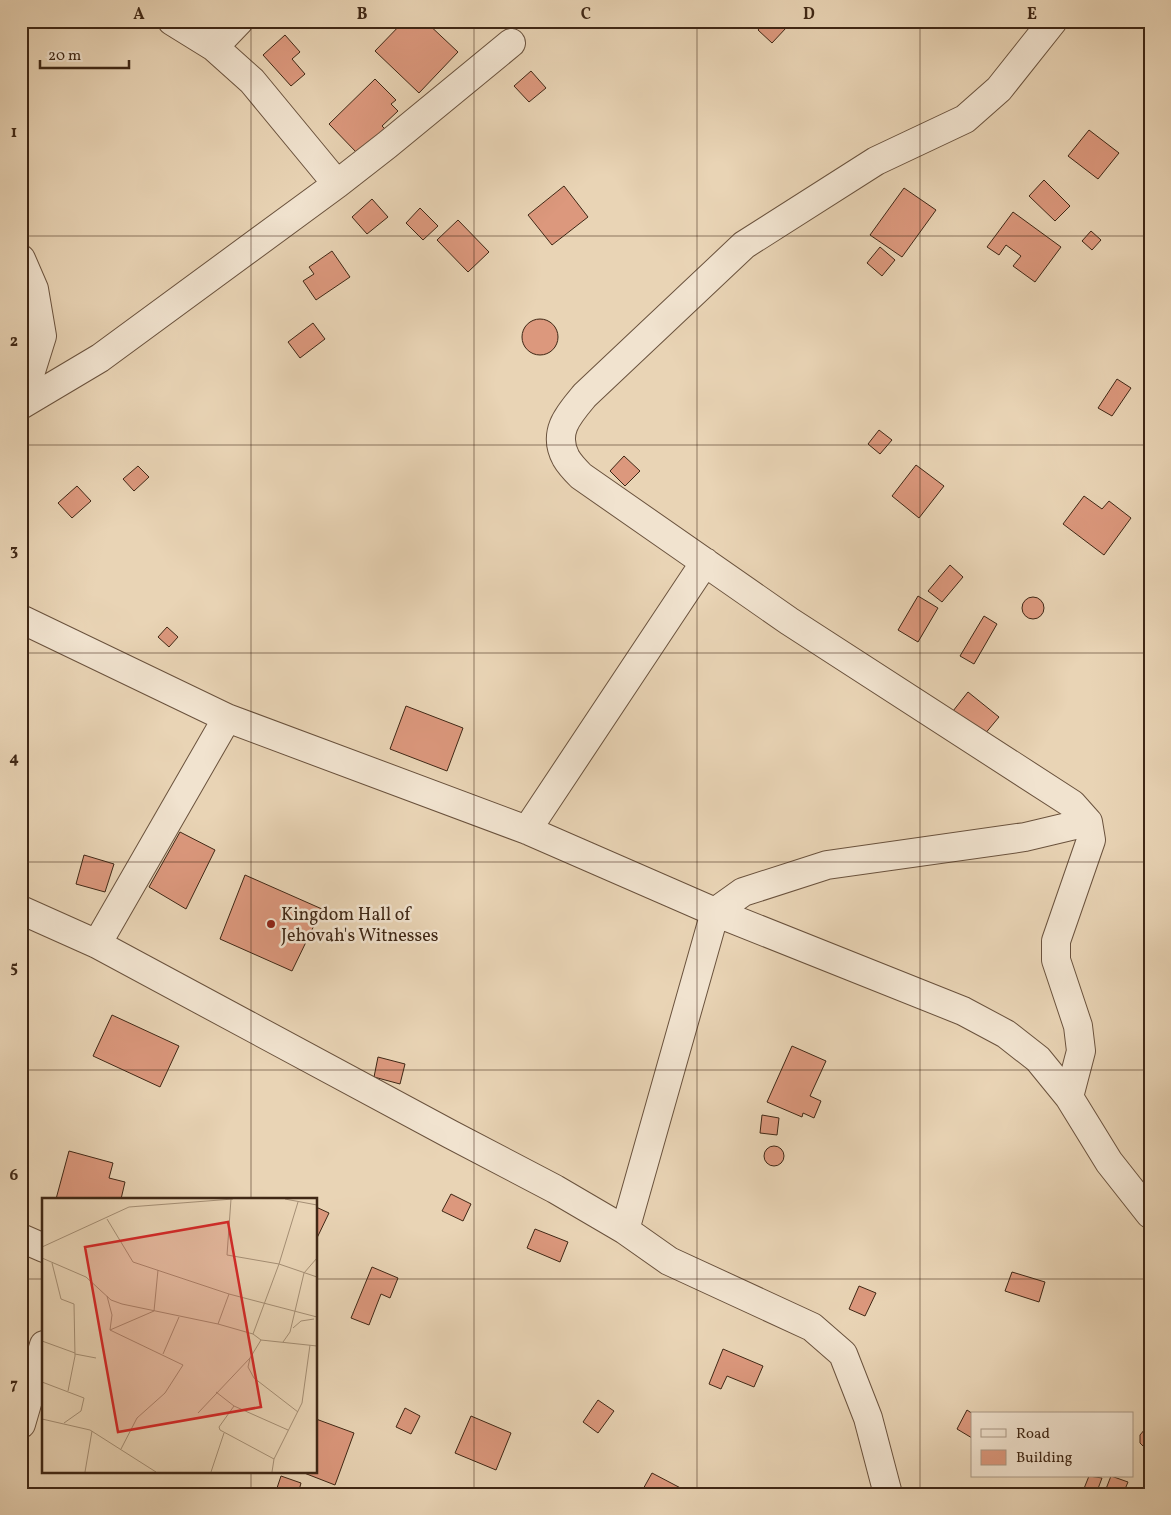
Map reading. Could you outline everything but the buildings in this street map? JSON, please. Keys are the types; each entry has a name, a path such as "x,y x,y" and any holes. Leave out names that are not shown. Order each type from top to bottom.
{"street":[{"path":"172,21 214,47 252,81 336,184"},
{"path":"214,47 239,21"},
{"path":"1053,21 999,88 965,119 876,161 744,246 592,388 566,419 560,440 566,458 581,476 789,621 1072,804 1088,822 1091,840 1056,941 1056,960 1078,1026 1081,1051 1069,1097"},
{"path":"21,404 100,358 387,145 511,43"},
{"path":"21,259 34,289 42,336 21,404"},
{"path":"527,830 705,562"},
{"path":"21,619 227,718 527,830 715,912 962,1011 1006,1034 1038,1059 1069,1097 1109,1162 1150,1214"},
{"path":"96,944 227,718"},
{"path":"625,1230 715,912 743,892 828,865 1025,837 1088,822"},
{"path":"21,910 96,944 555,1189 625,1230 669,1261 812,1327 843,1354 868,1418 888,1494"},
{"path":"21,1238 42,1247"},
{"path":"21,1424 42,1352"}],"place":[{"name":"Kingdom Hall of Jehovah's Witnesses","path":"271,924"}]}
